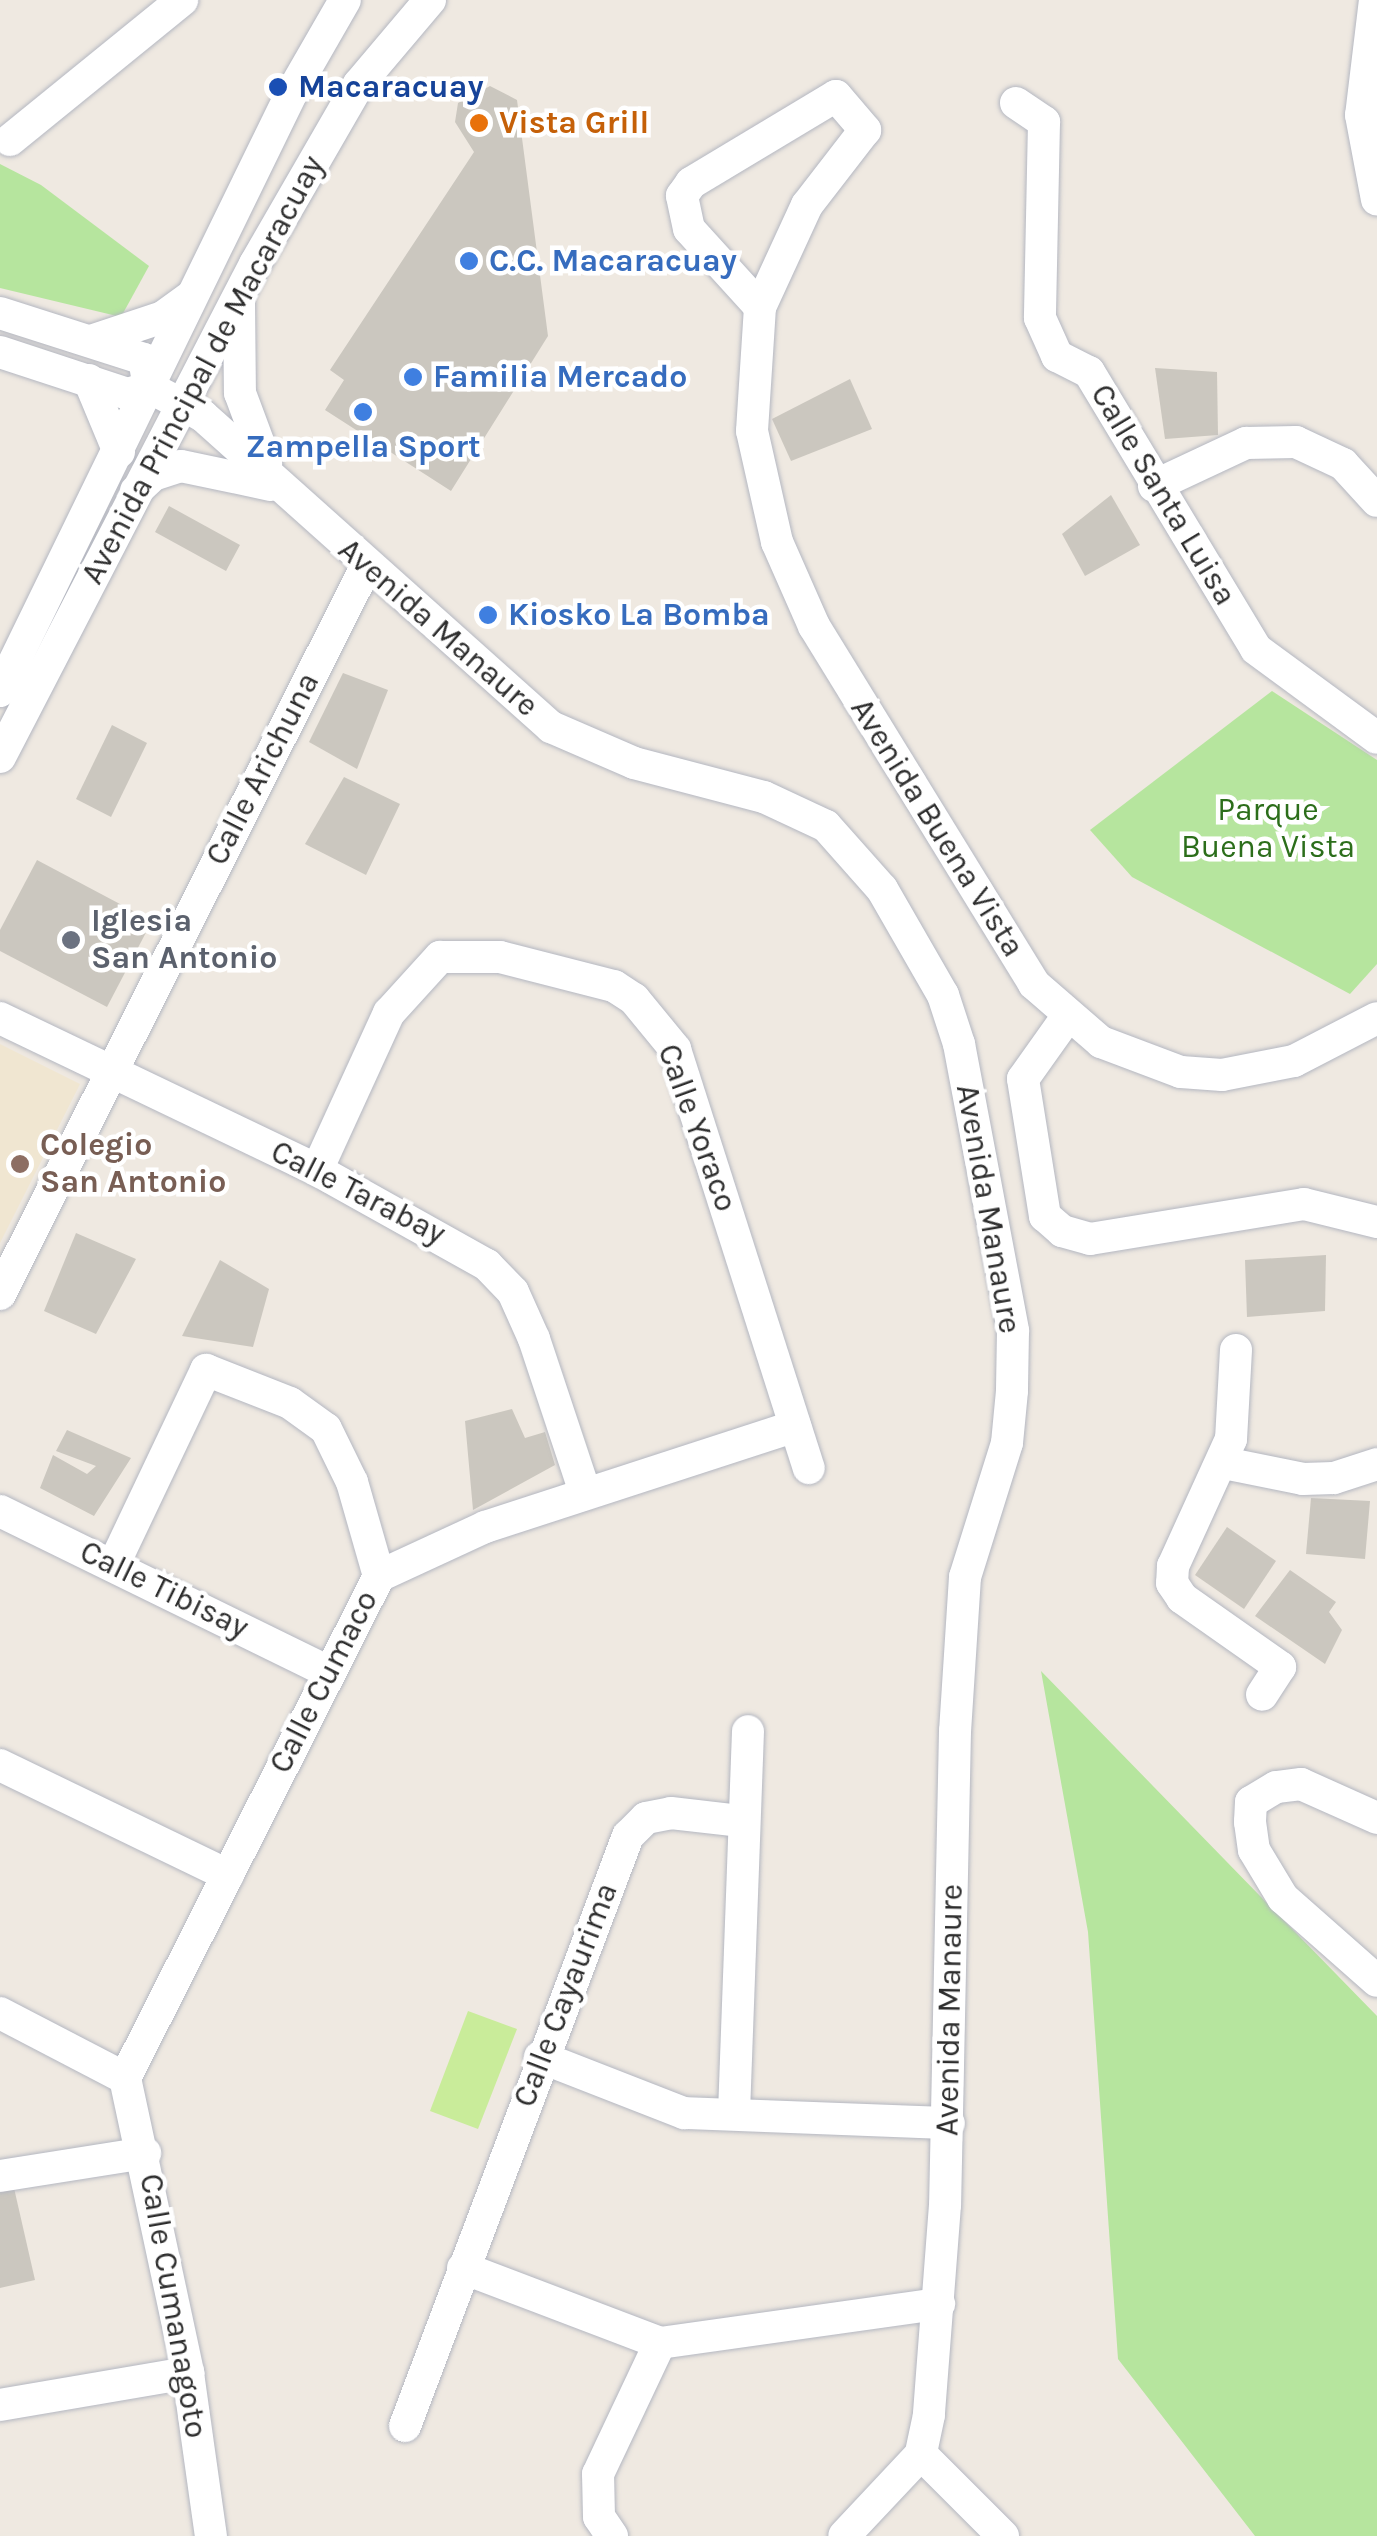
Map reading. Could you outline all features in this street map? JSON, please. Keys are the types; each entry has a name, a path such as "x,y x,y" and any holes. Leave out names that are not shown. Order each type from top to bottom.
{"street":[{"path":"10,140 182,0"},
{"name":"Avenida Principal de Macaracuay","path":"0,691 291,94 345,0"},
{"name":"Avenida Principal de Macaracuay","path":"0,757 132,494 360,84 430,0"},
{"path":"1375,0 1361,115 1377,200"},
{"name":"Avenida Buena Vista","path":"760,307 688,229 682,196 691,183 836,96 865,130 807,205 760,307 752,431 777,542 814,626 1034,984 1067,1017 1141,1061 1222,1075 1294,1061 1377,1018"},
{"name":"Calle Santa Luisa","path":"1016,103 1044,122 1040,318 1056,356 1089,372 1154,486 1256,649 1377,738"},
{"path":"94,340 163,317 192,297"},
{"path":"239,299 237,366 246,421 282,488"},
{"path":"0,313 144,358 149,387 128,394 0,352"},
{"path":"89,380 119,452"},
{"name":"Avenida Manaure","path":"149,387 182,404 282,488 366,567 551,727 634,763 764,796 826,826 882,889 943,994 959,1044 1014,1331 1006,1443 965,1577 954,1730 949,2123 939,2304 921,2454"},
{"path":"1154,486 1246,443 1296,442 1343,464 1377,501"},
{"path":"132,494 153,475 181,466 282,488"},
{"name":"Calle Arichuna","path":"0,1294 366,567"},
{"name":"Calle Yoraco","path":"317,1170 389,1013 440,957 500,956 614,986 634,999 675,1049 809,1468"},
{"path":"1067,1017 1023,1080 1046,1216 1062,1232 1090,1239 1304,1204 1377,1222"},
{"name":"Calle Tarabay","path":"0,1018 109,1074 317,1170 457,1243 512,1292 585,1492"},
{"path":"1236,1350 1224,1463 1202,1498 1172,1582 1182,1598 1280,1667 1262,1695"},
{"path":"114,1564 206,1370 290,1403 326,1429 352,1482 379,1576"},
{"name":"Calle Cumaco","path":"126,2078 327,1670 379,1576 484,1527 796,1426"},
{"path":"1224,1463 1303,1479 1377,1464"},
{"name":"Calle Tibisay","path":"0,1512 327,1670"},
{"path":"734,2113 740,1821 748,1731"},
{"path":"0,1765 228,1875"},
{"path":"1377,1818 1301,1784 1276,1787 1251,1802 1254,1850 1283,1898 1377,1981"},
{"name":"Calle Cayaurima","path":"404,2426 540,2057 628,1836 646,1818 671,1813 740,1821"},
{"path":"0,2013 126,2078"},
{"path":"540,2057 684,2113 949,2123"},
{"name":"Calle Cumanagoto","path":"126,2078 145,2153 188,2372 212,2536"},
{"path":"0,2176 145,2153"},
{"path":"463,2268 660,2343 939,2304"},
{"path":"612,2536 599,2518 598,2474 660,2343"},
{"path":"0,2405 188,2372"},
{"path":"844,2536 921,2454 1003,2536"}],"shaded area":[{"name":"Colegio San Antonio","path":"0,1044 80,1084 0,1243"}],"green space":[{"path":"0,164 41,185 149,266 121,317 0,288"},
{"name":"Parque Buena Vista","path":"1272,691 1377,760 1377,964 1350,994 1132,877 1090,830"},
{"path":"1041,1671 1377,2016 1377,2536 1255,2536 1118,2359 1088,1932"},
{"path":"468,2011 517,2029 478,2129 430,2111"}],"building":[{"name":"C.C. Macaracuay","path":"490,86 517,100 548,336 451,491 325,410 344,380 330,370 474,152 455,122 458,103"},
{"path":"1155,368 1217,372 1218,435 1165,439"},
{"path":"850,379 872,429 791,461 772,419"},
{"path":"1111,495 1140,545 1085,576 1062,534"},
{"path":"169,506 240,545 226,571 155,532"},
{"path":"343,673 388,690 357,769 309,742"},
{"path":"112,725 147,743 111,817 76,799"},
{"path":"344,777 400,804 366,875 305,844"},
{"name":"Iglesia San Antonio","path":"37,860 152,921 107,1007 0,951 0,930"},
{"path":"76,1233 136,1259 96,1334 44,1311"},
{"path":"1326,1255 1325,1311 1247,1317 1245,1260"},
{"path":"220,1260 269,1289 253,1347 182,1336"},
{"path":"512,1409 525,1438 545,1432 555,1465 473,1510 465,1421"},
{"path":"67,1430 131,1458 94,1516 40,1488 53,1455 87,1474 96,1466 56,1451"},
{"path":"1311,1498 1370,1501 1365,1559 1306,1554"},
{"path":"1227,1527 1276,1561 1244,1609 1195,1575"},
{"path":"1290,1570 1336,1602 1329,1612 1342,1630 1325,1664 1255,1616"},
{"path":"14,2188 35,2280 0,2288 0,2191"}],"place":[{"name":"Macaracuay","path":"278,87"},
{"name":"Vista Grill","path":"479,123"},
{"name":"C.C. Macaracuay","path":"469,261"},
{"name":"Familia Mercado","path":"413,377"},
{"name":"Zampella Sport","path":"363,412"},
{"name":"Kiosko La Bomba","path":"488,615"},
{"name":"Iglesia San Antonio","path":"71,940"},
{"name":"Colegio San Antonio","path":"20,1164"}]}
